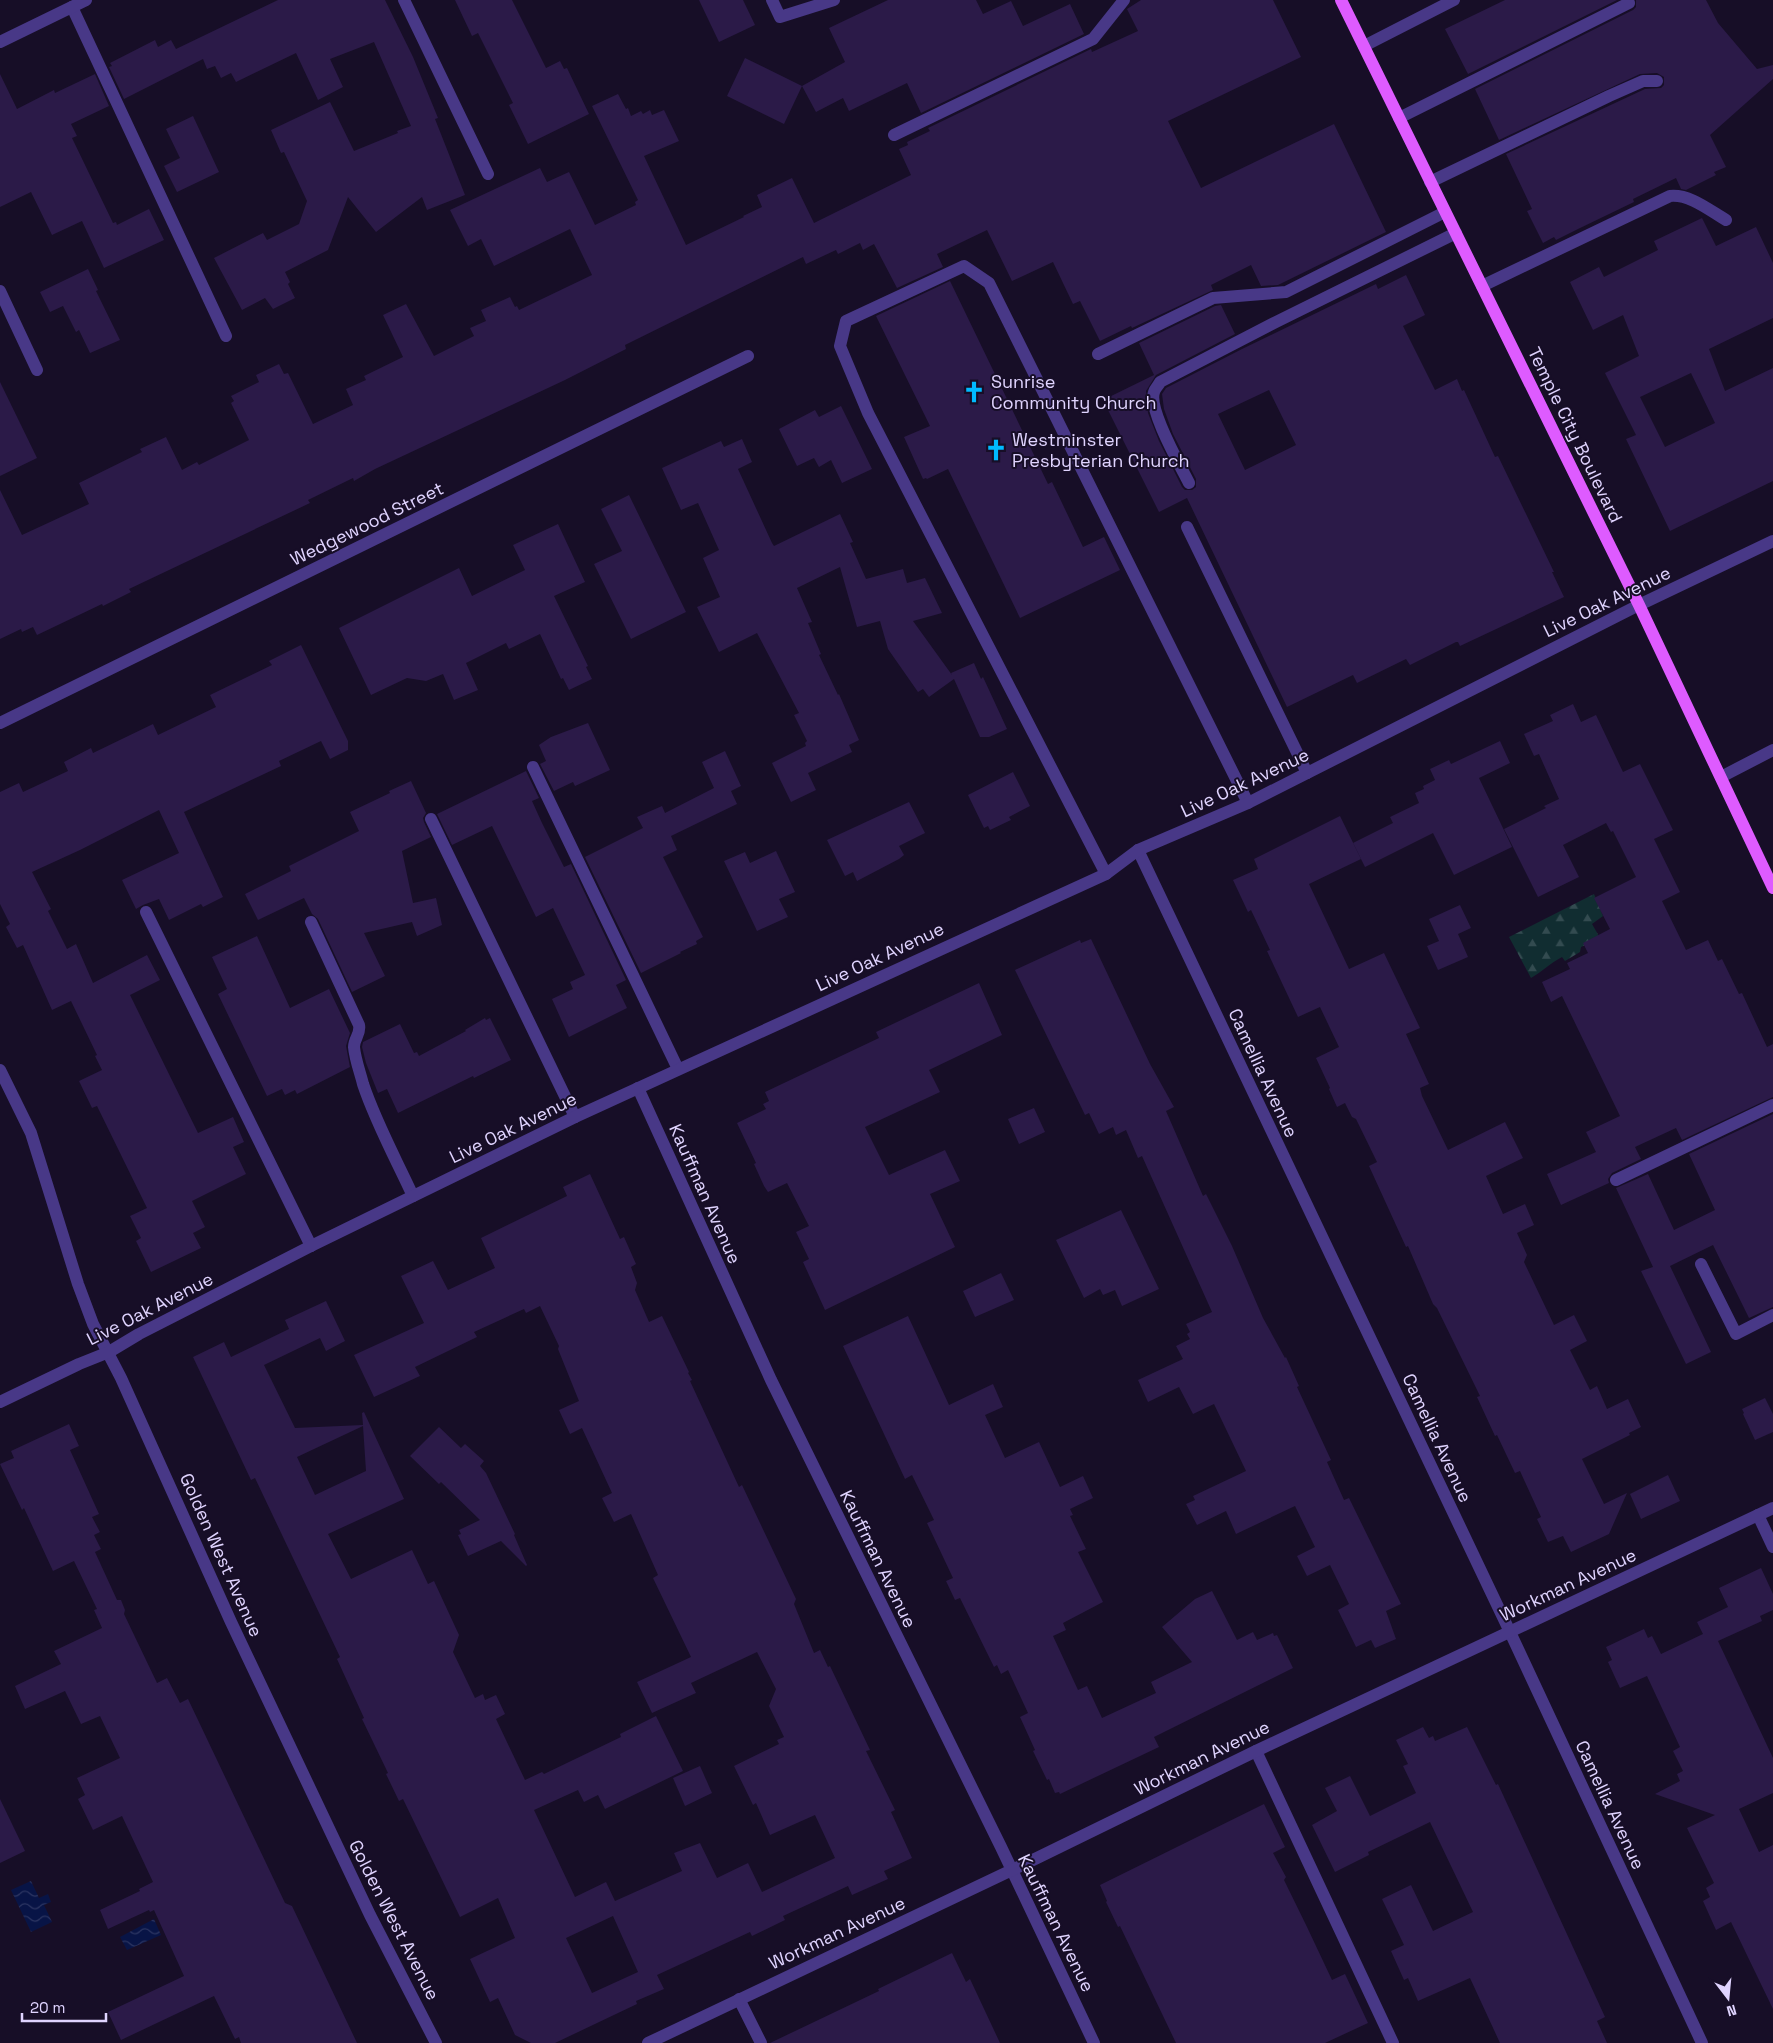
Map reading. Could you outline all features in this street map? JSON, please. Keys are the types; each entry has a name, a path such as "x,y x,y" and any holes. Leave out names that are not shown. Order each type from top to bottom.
{"main road":[{"name":"Temple City Boulevard","path":"1341,0 1639,605 1773,888"}],"street":[{"path":"0,42 86,0"},
{"path":"404,0 488,174"},
{"path":"772,0 780,17 834,0"},
{"path":"894,135 1093,40 1124,0"},
{"path":"1364,46 1454,0"},
{"path":"1399,118 1629,3"},
{"path":"72,7 226,336"},
{"path":"1430,182 1609,96 1643,81 1657,81"},
{"path":"1482,286 1670,196 1679,195 1687,198 1726,220"},
{"path":"1098,354 1213,298 1286,292 1445,212"},
{"path":"1189,483 1161,427 1154,404 1154,392 1160,382 1276,322 1456,234"},
{"path":"1106,874 868,414 840,346 846,321 964,266 989,283 1248,803"},
{"path":"0,291 36,370"},
{"name":"Wedgewood Street","path":"0,723 748,356"},
{"path":"1188,527 1308,773"},
{"name":"Live Oak Avenue","path":"0,1402 109,1352 140,1334 312,1246 575,1117 1106,874 1138,850 1248,803 1639,605 1773,541"},
{"path":"1721,777 1773,750"},
{"path":"534,767 678,1069"},
{"path":"431,819 575,1117"},
{"name":"Camellia Avenue","path":"1138,850 1510,1632 1702,2043"},
{"path":"146,912 312,1246"},
{"path":"311,922 359,1025 360,1031 354,1046 360,1073 371,1107 413,1196"},
{"name":"Golden West Avenue","path":"0,1070 31,1133 78,1284 93,1324 109,1352 231,1622 366,1906 436,2043"},
{"name":"Kauffman Avenue","path":"638,1088 771,1380 1012,1870 1094,2043"},
{"path":"1616,1180 1773,1105"},
{"path":"1701,1264 1736,1334 1773,1316"},
{"name":"Workman Avenue","path":"648,2043 1256,1752 1773,1508"},
{"path":"1758,1515 1773,1547"},
{"path":"1256,1752 1393,2043"},
{"path":"739,1998 761,2043"}],"green space":[{"path":"1594,894 1603,916 1592,924 1600,938 1581,947 1580,952 1565,961 1562,957 1558,959 1531,978 1509,937"}],"water":[{"path":"31,1881 39,1898 48,1894 51,1902 44,1905 52,1922 31,1932 11,1890"},
{"path":"154,1919 161,1935 127,1950 120,1937"}],"building":[{"path":"278,0 385,0 413,57 438,118 435,119 465,195 427,210 422,197 376,232 348,197 328,250 285,272 290,282 288,284 295,298 273,309 265,298 242,310 214,258 263,233 267,240 299,224 307,201 284,152 281,153 271,130 330,102 354,151 411,126 374,42 330,59 343,87 318,100 296,53 236,82 231,73 221,78 215,66 207,69 203,59 124,99 109,67 112,66 110,63 155,40 158,47 171,40 176,49"},
{"path":"455,0 512,0 546,68 560,61 564,69 567,68 589,114 528,144 509,105 513,103 478,33 472,36"},
{"path":"699,0 743,0 755,25 719,42"},
{"path":"888,0 976,0 983,14 1011,1 1023,26 1070,4 1084,34 921,113 907,83 849,111 843,98 816,112 802,86 845,62 829,28"},
{"path":"1141,0 1273,0 1301,57 1168,121 1201,188 1334,124 1386,232 1278,285 1261,286 1251,265 1211,285 1213,290 1100,341 1080,301 1073,304 1053,262 1012,281 987,230 937,254 943,267 897,288 874,244 863,250 860,243 838,254 836,250 806,264 803,257 625,345 626,349 565,380 375,469 354,481 353,478 308,500 310,503 129,589 131,592 103,606 102,604 37,635 33,627 22,632 21,629 0,639 0,490 22,535 89,504 79,483 142,452 140,449 166,437 182,470 197,462 199,465 249,440 231,403 234,401 231,396 259,382 256,375 279,364 284,374 288,373 313,424 353,405 346,389 366,380 364,376 403,357 383,315 406,304 434,356 474,336 470,328 486,321 481,310 510,297 515,307 517,306 519,310 592,275 570,229 494,266 481,239 468,246 450,210 540,168 547,182 569,172 595,225 636,205 635,202 638,200 592,106 618,94 631,116 641,111 643,114 650,110 652,115 664,110 679,141 644,156 686,245 762,207 757,195 792,178 814,223 911,175 899,149 908,145 907,142 930,131 928,128 1091,49 1092,52 1138,31 1127,9"},
{"path":"1505,0 1617,0 1468,74 1445,29"},
{"path":"1636,0 1706,0 1718,23 1757,69 1773,65 1773,79 1710,135 1726,167 1714,172 1716,175 1686,190 1681,189 1676,178 1633,199 1634,202 1556,240 1554,237 1543,243 1527,211 1532,209 1506,154 1645,89 1661,88 1664,85 1664,77 1657,73 1640,74 1499,140 1475,89 1633,10 1636,7"},
{"path":"745,58 802,86 784,124 727,96"},
{"path":"0,74 17,109 54,90 55,93 95,74 109,106 71,124 77,136 72,138 113,223 116,222 117,225 149,209 164,240 104,268 82,221 52,235 31,192 0,207"},
{"path":"193,116 219,172 177,192 164,166 180,158 166,129"},
{"path":"1702,218 1716,246 1756,227 1773,263 1773,318 1709,349 1725,391 1773,368 1773,481 1670,531 1626,439 1636,435 1605,373 1639,356 1623,315 1593,330 1570,282 1599,267 1604,277 1658,250 1654,241","holes":["1691,373 1715,423 1665,447 1640,397"]},
{"path":"88,269 98,290 96,291 120,340 90,353 79,330 76,332 63,306 50,312 40,292"},
{"path":"1406,275 1425,315 1403,326 1435,390 1457,379 1462,391 1464,390 1495,457 1498,456 1554,572 1552,572 1564,597 1460,646 1456,642 1410,665 1406,659 1357,683 1353,675 1287,707 1187,498 1159,512 1103,400 1154,375 1139,343 1215,306 1221,305 1235,334 1156,375 1146,391 1148,413 1159,441 1182,487 1185,490 1192,490 1196,487 1196,479 1173,434 1164,409 1162,394 1166,388 1376,284 1378,289","holes":["1269,390 1296,445 1245,470 1218,414"]},
{"path":"950,281 1048,484 1052,482 1083,547 1104,537 1120,570 1020,618 948,469 923,479 904,437 930,426 876,316"},
{"path":"0,382 37,458 0,476"},
{"path":"841,406 872,469 842,483 831,460 819,467 814,458 797,466 779,429 815,410 819,417"},
{"path":"742,439 752,462 738,469 774,546 840,514 853,542 850,543 866,579 903,569 907,583 925,578 942,613 913,621 952,675 951,673 974,663 981,679 983,677 1007,729 989,737 980,737 954,679 929,697 923,689 918,692 888,649 880,621 857,627 840,567 797,588 812,622 808,623 821,654 819,655 859,740 849,745 852,752 808,773 816,790 791,802 772,763 806,746 805,743 807,741 794,715 799,713 757,633 719,652 697,607 720,597 703,558 719,550 698,503 681,510 662,468 721,441 724,447"},
{"path":"629,495 686,612 631,639 594,564 622,551 601,509"},
{"path":"558,524 585,582 554,596 588,666 586,667 592,679 569,690 563,678 561,679 540,634 509,649 506,643 466,663 478,690 454,700 443,674 426,681 407,678 371,695 339,628 459,568 472,596 525,570 513,545"},
{"path":"301,645 348,741 348,750 330,759 321,741 279,761 281,766 184,812 223,897 203,907 201,904 169,920 159,899 136,909 122,880 179,853 159,810 32,872 51,909 48,911 67,949 76,944 93,983 147,955 160,980 130,995 198,1133 233,1117 244,1142 233,1147 246,1174 192,1201 205,1227 193,1233 201,1248 151,1272 136,1241 141,1238 130,1216 147,1208 97,1106 92,1108 79,1081 102,1070 95,1056 97,1055 71,1001 52,1010 23,945 17,948 6,927 10,924 0,904 0,792 19,783 23,792 68,771 64,762 91,748 93,753 153,724 158,735 216,707 210,695 272,665 269,661"},
{"path":"1573,704 1581,722 1596,715 1623,772 1640,764 1673,830 1654,839 1680,892 1662,901 1686,950 1708,940 1718,961 1722,959 1739,994 1742,993 1767,1047 1773,1044 1773,1097 1682,1140 1676,1128 1635,1147 1641,1159 1612,1173 1608,1179 1609,1183 1561,1205 1547,1174 1596,1152 1586,1132 1620,1116 1562,996 1551,1002 1542,982 1570,969 1567,963 1588,953 1583,943 1610,929 1594,898 1636,877 1613,831 1611,832 1606,823 1563,845 1579,877 1538,897 1504,829 1546,808 1544,806 1559,799 1539,754 1534,756 1524,734 1553,721 1550,715"},
{"path":"588,723 610,770 575,786 573,782 554,791 540,764 546,761 539,745 551,737"},
{"path":"1500,741 1510,763 1479,778 1512,847 1454,875 1433,833 1365,867 1353,843 1393,823 1390,817 1419,803 1415,793 1424,789 1423,786 1435,780 1430,769 1449,760 1451,764"},
{"path":"725,751 741,786 731,791 737,804 671,836 677,850 663,857 703,937 696,941 697,944 641,973 585,857 643,828 637,817 662,806 665,813 714,788 702,762"},
{"path":"526,771 539,798 532,801 542,823 564,867 571,864 626,980 616,985 627,1008 569,1037 552,999 573,989 570,982 585,975 553,908 536,917 492,826 452,845 437,814"},
{"path":"1013,772 1030,806 1009,817 1011,820 990,830 988,826 984,828 968,795"},
{"path":"411,781 426,813 423,818 431,837 402,851 413,903 436,898 442,925 417,936 412,922 364,933 385,976 352,992 318,919 312,914 304,898 258,920 245,894 291,871 289,866 359,831 350,812"},
{"path":"909,802 925,833 899,846 904,855 899,859 857,881 853,872 845,876 827,840"},
{"path":"1340,816 1361,859 1309,884 1349,969 1384,953 1420,1028 1406,1034 1429,1084 1420,1088 1422,1096 1448,1150 1505,1122 1523,1158 1486,1176 1503,1214 1525,1204 1534,1225 1517,1233 1527,1255 1524,1262 1554,1325 1574,1315 1587,1341 1570,1350 1590,1390 1597,1386 1607,1409 1628,1399 1641,1427 1629,1433 1630,1435 1582,1459 1604,1504 1627,1493 1609,1534 1571,1552 1563,1536 1548,1542 1537,1519 1541,1517 1520,1471 1515,1473 1497,1435 1495,1436 1477,1397 1480,1396 1437,1308 1433,1304 1408,1246 1406,1247 1369,1166 1377,1162 1356,1119 1352,1117 1345,1103 1337,1107 1316,1058 1339,1047 1320,1007 1298,1017 1267,951 1270,950 1251,910 1248,912 1233,880 1258,869 1254,859"},
{"path":"776,851 795,892 779,899 788,917 757,931 724,861 745,852 750,863"},
{"path":"1460,905 1471,928 1458,934 1468,957 1438,970 1427,946 1439,941 1429,919"},
{"path":"257,936 290,1008 329,989 350,1033 346,1046 350,1067 297,1094 295,1090 285,1095 282,1089 267,1096 218,994 227,989 212,957"},
{"path":"1091,939 1150,1064 1174,1107 1166,1111 1203,1196 1206,1194 1232,1246 1263,1318 1286,1357 1299,1386 1297,1387 1331,1460 1327,1462 1344,1500 1349,1498 1401,1604 1386,1611 1396,1639 1375,1648 1371,1640 1356,1647 1338,1610 1349,1604 1330,1565 1307,1576 1297,1556 1315,1547 1295,1506 1236,1534 1226,1511 1197,1525 1186,1504 1195,1500 1193,1496 1246,1471 1214,1404 1193,1414 1179,1387 1148,1402 1138,1380 1183,1359 1176,1346 1190,1339 1187,1334 1190,1332 1186,1324 1212,1312 1142,1156 1138,1158 1126,1130 1116,1135 1113,1127 1099,1134 1089,1113 1085,1115 1015,970 1080,940 1081,943"},
{"path":"979,983 1002,1035 929,1070 940,1092 865,1127 889,1175 945,1150 960,1181 930,1194 955,1247 825,1310 803,1262 809,1259 796,1232 809,1226 787,1183 768,1192 737,1123 766,1109 763,1104 769,1101 765,1092 879,1038 876,1032"},
{"path":"485,1018 486,1020 490,1018 511,1060 474,1078 473,1076 398,1113 387,1089 378,1093 366,1063 362,1047 363,1042 400,1024 414,1053 417,1052 419,1056 466,1031"},
{"path":"1034,1108 1045,1132 1019,1144 1008,1119"},
{"path":"1773,1114 1773,1307 1749,1318 1713,1245 1670,1266 1711,1352 1686,1364 1641,1271 1653,1267 1616,1188 1648,1174 1674,1230 1715,1210 1689,1154"},
{"path":"590,1174 620,1239 624,1237 636,1264 631,1267 637,1283 635,1290 649,1322 662,1316 689,1372 692,1380 690,1381 739,1487 742,1485 796,1599 794,1604 814,1653 820,1650 828,1667 830,1666 870,1750 866,1751 895,1810 891,1812 912,1858 884,1871 888,1879 852,1895 848,1886 783,1916 785,1920 752,1936 750,1932 657,1975 664,1989 636,2001 637,2004 555,2043 531,2043 515,2035 498,1998 490,2002 470,1959 515,1938 498,1898 460,1917 403,1799 399,1801 386,1774 388,1773 362,1719 364,1718 337,1659 340,1657 255,1478 251,1480 193,1357 224,1342 231,1357 289,1329 285,1320 326,1301 345,1341 326,1351 320,1338 264,1365 295,1428 363,1425 362,1413 364,1412 404,1499 328,1534 351,1579 412,1550 428,1584 434,1581 459,1635 453,1652 475,1698 483,1694 485,1700 496,1695 505,1714 496,1719 525,1780 542,1772 544,1774 621,1737 620,1734 656,1716 683,1771 605,1809 598,1795 584,1802 578,1790 534,1810 575,1897 606,1882 615,1901 682,1871 674,1853 700,1843 717,1878 748,1863 762,1892 835,1858 815,1815 770,1835 756,1803 753,1805 734,1766 779,1744 777,1740 784,1737 769,1706 776,1689 757,1652 691,1683 696,1693 652,1713 637,1682 691,1657 653,1578 658,1575 631,1514 614,1522 602,1498 612,1493 582,1428 570,1434 559,1410 579,1401 558,1349 559,1346 540,1306 526,1313 524,1309 474,1332 477,1337 415,1367 420,1376 374,1397 354,1355 424,1323 401,1276 433,1261 448,1290 495,1268 481,1238 567,1196 563,1187","holes":["363,1426 366,1471 315,1495 297,1457","613,1916 638,1972 592,1993 566,1938"]},
{"path":"1121,1210 1159,1289 1122,1306 1115,1290 1103,1295 1100,1289 1084,1298 1056,1240"},
{"path":"1001,1273 1014,1300 975,1317 963,1291"},
{"path":"908,1316 949,1405 993,1384 1003,1407 985,1415 1005,1458 1039,1442 1060,1487 1083,1476 1093,1498 1070,1509 1073,1515 1070,1516 1086,1549 1078,1552 1103,1602 1063,1623 1066,1630 1053,1636 1078,1690 1087,1686 1102,1718 1156,1693 1151,1682 1192,1662 1162,1627 1195,1599 1212,1591 1237,1640 1253,1632 1257,1640 1273,1633 1274,1636 1277,1635 1293,1668 1154,1737 1159,1747 1060,1794 1059,1792 1055,1793 1033,1751 1035,1750 1020,1717 1028,1713 1008,1670 1001,1674 997,1665 994,1667 960,1598 955,1600 946,1581 953,1578 927,1523 934,1520 912,1475 905,1479 843,1346"},
{"path":"1765,1398 1773,1414 1773,1432 1755,1440 1742,1409"},
{"path":"69,1424 79,1446 70,1450 99,1514 92,1517 100,1532 94,1535 101,1549 95,1552 117,1600 121,1600 125,1610 124,1614 157,1683 167,1678 180,1703 188,1699 285,1903 292,1906 357,2043 241,2043 239,2037 235,2039 214,1996 121,2040 108,2012 184,1976 154,1910 150,1912 149,1910 108,1929 100,1910 140,1891 139,1889 153,1882 122,1816 93,1830 78,1799 85,1795 77,1778 120,1758 100,1716 81,1724 65,1691 25,1709 15,1686 61,1664 54,1651 102,1628 94,1610 97,1609 74,1561 53,1571 24,1508 22,1510 0,1464 14,1458 11,1451"},
{"path":"439,1427 461,1448 465,1444 484,1461 480,1466 486,1473 515,1534 526,1566 501,1541 468,1556 458,1535 461,1534 459,1530 480,1520 441,1482 439,1484 410,1456"},
{"path":"1668,1475 1680,1501 1641,1519 1630,1494"},
{"path":"1761,1568 1773,1594 1773,1610 1760,1616 1762,1621 1718,1641 1773,1758 1773,1793 1739,1809 1759,1852 1773,1845 1773,2009 1731,1922 1716,1930 1703,1901 1710,1897 1706,1888 1714,1883 1687,1828 1715,1815 1655,1794 1680,1781 1677,1774 1683,1771 1673,1751 1680,1747 1647,1676 1620,1688 1608,1662 1612,1660 1606,1647 1644,1629 1648,1638 1652,1636 1661,1654 1703,1634 1697,1622 1728,1607 1719,1588"},
{"path":"1423,1727 1429,1738 1433,1736 1435,1741 1467,1727 1496,1785 1498,1784 1605,2017 1597,2021 1607,2043 1500,2043 1470,1978 1418,2001 1408,1978 1404,1980 1391,1951 1404,1945 1382,1899 1411,1885 1433,1931 1473,1912 1430,1822 1368,1852 1369,1855 1335,1872 1312,1825 1337,1811 1325,1788 1350,1776 1370,1816 1416,1793 1403,1766 1408,1764 1396,1740"},
{"path":"700,1766 712,1793 685,1806 673,1778"},
{"path":"0,1799 25,1851 0,1863"},
{"path":"1264,1804 1285,1847 1273,1853 1286,1877 1284,1880 1332,1980 1345,1974 1368,2023 1325,2043 1176,2043 1120,1926 1118,1927 1100,1885"},
{"path":"952,1953 966,1982 970,1979 1000,2043 770,2043 879,1991 878,1989"}],"place":[{"name":"Sunrise Community Church","path":"974,392"},
{"name":"Westminster Presbyterian Church","path":"996,450"}]}
